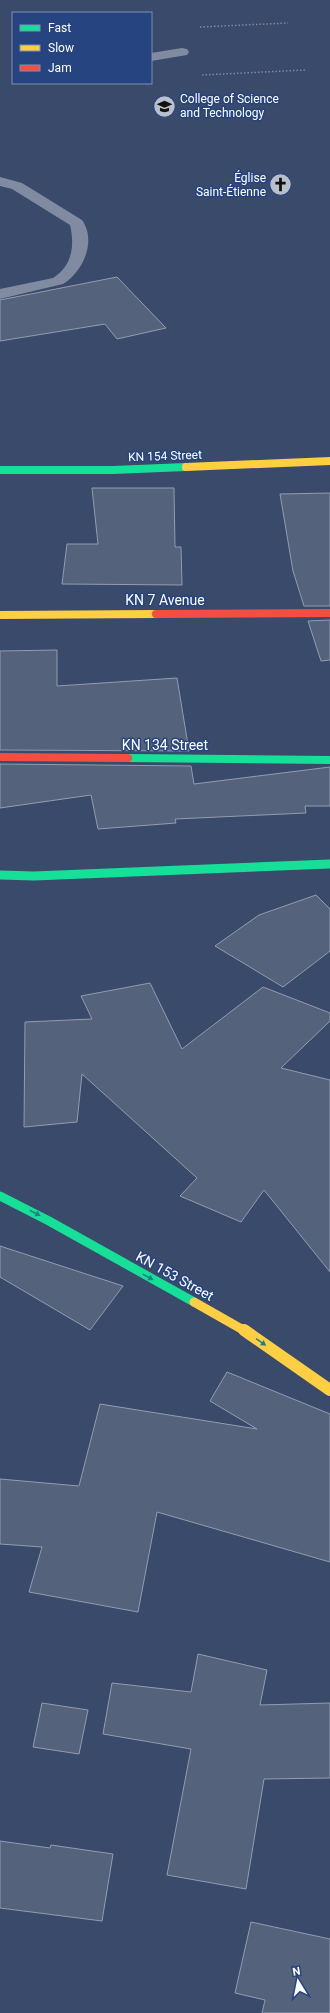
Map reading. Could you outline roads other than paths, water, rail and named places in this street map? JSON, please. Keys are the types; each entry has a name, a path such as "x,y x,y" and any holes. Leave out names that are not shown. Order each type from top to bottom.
{"street":[{"path":"152,57 182,52"},
{"path":"0,181 17,186 77,223 82,237 77,263 67,277 58,281 0,294"},
{"name":"KN 154 Street","path":"0,470 113,470 330,462"},
{"name":"KN 7 Avenue","path":"0,615 330,613"},
{"name":"KN 134 Street","path":"0,757 330,760"},
{"path":"0,875 34,876 330,864"},
{"name":"KN 153 Street","path":"0,1196 50,1221 242,1329 330,1390"}],"place":[{"name":"College of Science and Technology","path":"165,106"},
{"name":"Église Saint-Étienne","path":"281,185"}]}
